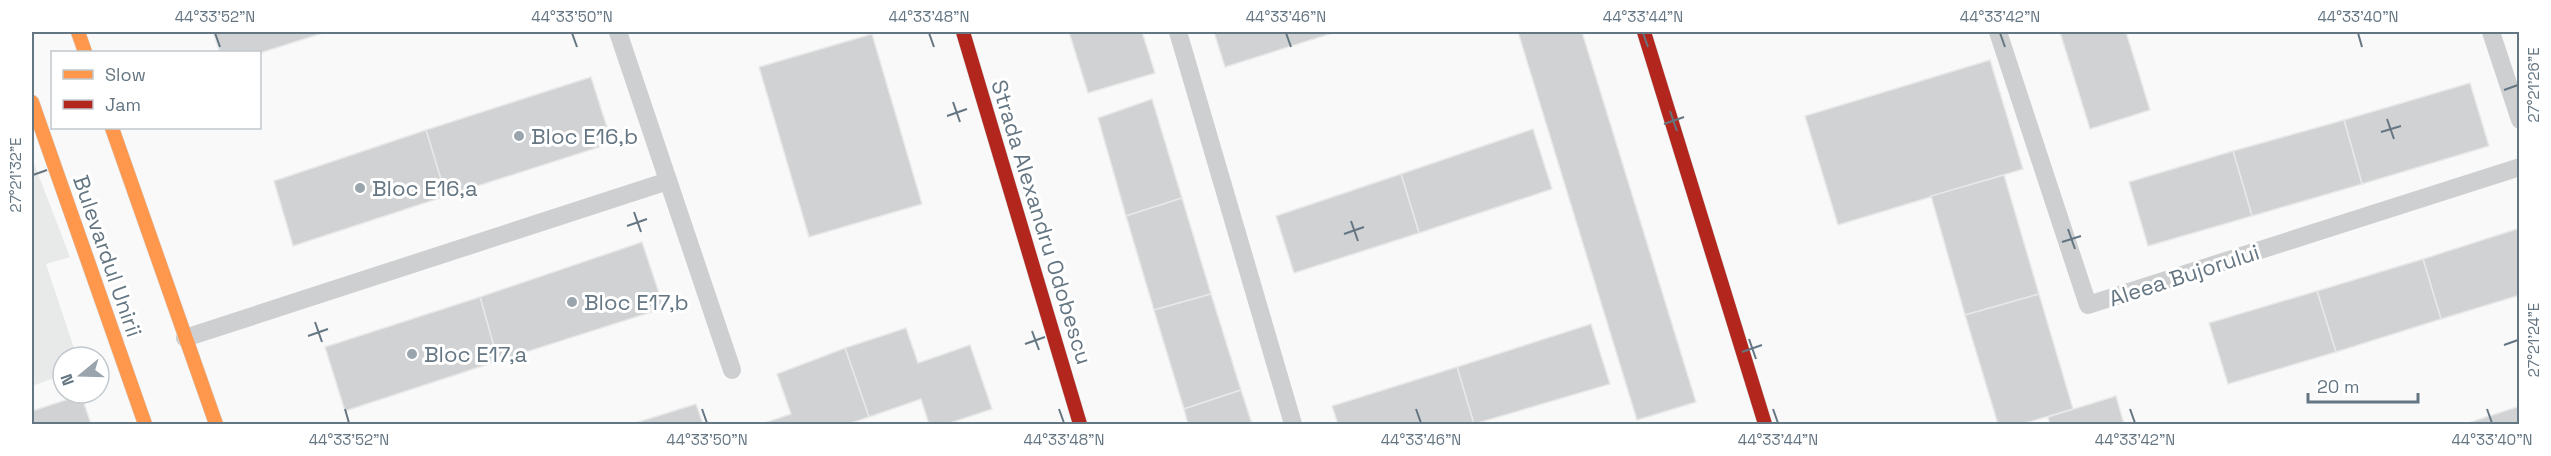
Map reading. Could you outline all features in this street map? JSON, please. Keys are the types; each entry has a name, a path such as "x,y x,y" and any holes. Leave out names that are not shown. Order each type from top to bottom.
{"street":[{"path":"78,32 86,51"},
{"name":"Strada Alexandru Odobescu","path":"963,32 1080,424"},
{"path":"1644,32 1765,424"},
{"name":"Bulevardul Unirii","path":"32,102 145,424"},
{"name":"Bulevardul Unirii","path":"112,129 216,424"}],"lane":[{"path":"618,32 732,370"},
{"path":"1178,32 1293,424"},
{"name":"Aleea Bujorului","path":"1998,32 2088,305 2520,167"},
{"path":"2491,32 2520,120"},
{"path":"185,338 668,181"}],"shaded area":[{"path":"32,158 70,257 46,264 73,345 51,345 51,379 32,386"}],"building":[{"path":"213,32 326,32 261,53 220,51"},
{"path":"1069,32 1142,32 1155,73 1088,93"},
{"path":"1214,32 1336,32 1225,67"},
{"path":"1518,32 1582,32 1696,402 1637,420"},
{"path":"2060,32 2126,32 2150,110 2090,129"},
{"path":"872,34 922,204 809,237 759,67"},
{"path":"1990,60 2023,169 1838,225 1805,116"},
{"name":"Bloc E16,b","path":"591,77 612,143 446,196 426,130"},
{"path":"2470,83 2489,146 2362,184 2344,120"},
{"path":"1152,99 1182,198 1126,216 1098,118"},
{"path":"2344,120 2362,184 2252,216 2233,151"},
{"path":"1533,129 1552,189 1419,233 1401,174"},
{"name":"Bloc E16,a","path":"426,130 446,196 293,246 274,181"},
{"path":"2233,151 2252,216 2148,246 2129,182"},
{"path":"1401,174 1419,233 1294,273 1276,216"},
{"path":"2004,175 2039,294 1965,315 1931,196"},
{"path":"1182,198 1211,294 1154,310 1126,216"},
{"path":"2520,228 2520,295 2441,319 2423,259"},
{"name":"Bloc E17,b","path":"642,242 664,308 498,361 480,297"},
{"path":"2423,259 2441,319 2336,352 2317,291"},
{"path":"2317,291 2336,352 2228,384 2209,323"},
{"path":"1211,294 1241,390 1184,409 1154,310"},
{"path":"2039,294 2073,409 2022,424 1998,424 1965,315"},
{"name":"Bloc E17,a","path":"480,297 498,361 345,411 325,347"},
{"path":"1591,324 1610,384 1474,424 1457,367"},
{"path":"906,328 918,363 970,345 992,409 947,424 929,424 921,399 869,417 845,348"},
{"path":"845,348 869,417 848,424 761,424 791,414 777,374"},
{"path":"1457,367 1474,424 1338,424 1332,406"},
{"path":"1241,390 1252,424 1188,424 1184,409"},
{"path":"2116,396 2124,424 2050,424 2048,417"},
{"path":"696,404 703,424 632,424"},
{"path":"51,405 84,405 91,424 32,424 32,411"},
{"path":"2520,406 2520,424 2465,424"}],"traffic: slow":[{"path":"78,32 85,51"},
{"path":"32,102 145,424"},
{"path":"112,129 216,424"}],"traffic: jam":[{"path":"963,32 1080,424"},
{"path":"1644,32 1765,424"}],"place":[{"name":"Bloc E16,b","path":"519,136"},
{"name":"Bloc E16,a","path":"360,188"},
{"name":"Bloc E17,b","path":"572,302"},
{"name":"Bloc E17,a","path":"412,354"}]}
